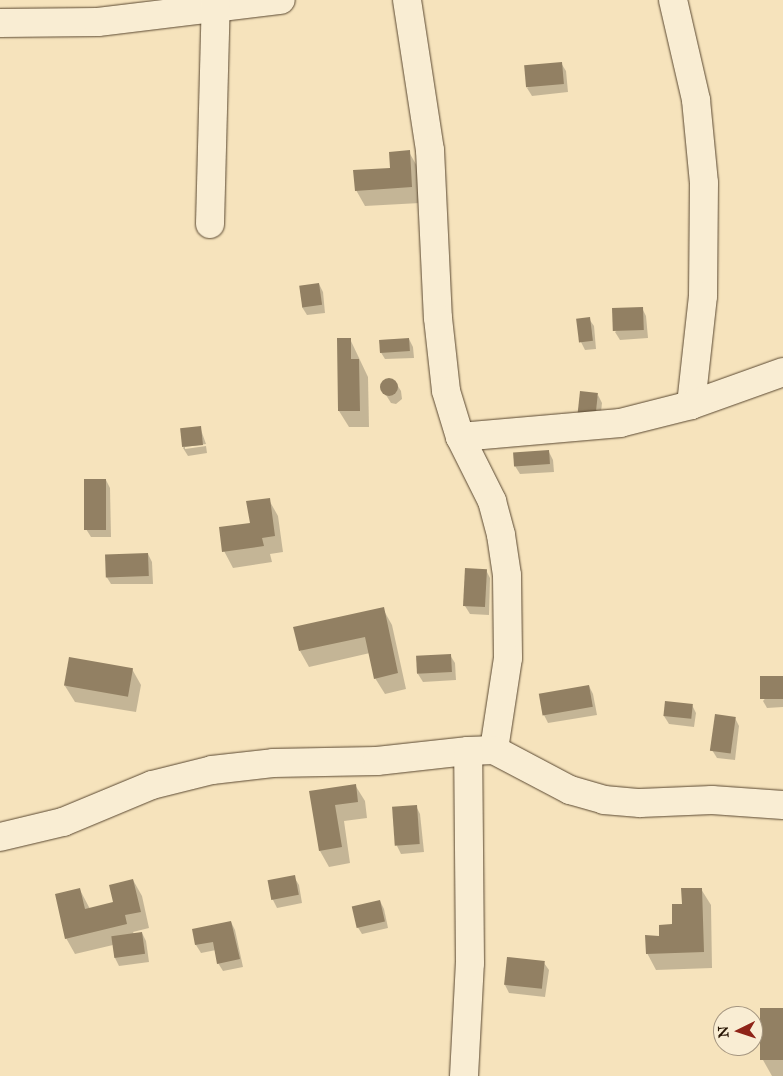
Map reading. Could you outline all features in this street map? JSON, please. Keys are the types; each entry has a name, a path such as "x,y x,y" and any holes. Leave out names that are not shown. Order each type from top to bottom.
{"street":[{"path":"0,23 98,22 215,4 281,0"},
{"path":"407,0 430,150 438,318 446,390 460,437 492,500 507,575 508,658 481,750 464,1076"},
{"path":"673,0 696,100 704,183 703,296 691,405"},
{"path":"210,224 215,4"},
{"path":"460,437 620,423 691,405 783,372"},
{"path":"0,837 63,822 152,785 212,770 273,763 377,761 481,750 570,790 604,800 640,803 712,800 783,805"}],"building":[{"path":"562,62 564,84 526,87 524,65"},
{"path":"410,150 412,187 355,191 353,170 390,168 389,152"},
{"path":"319,283 322,305 302,308 299,286"},
{"path":"643,307 644,330 613,331 612,308"},
{"path":"590,317 593,341 579,343 576,319"},
{"path":"337,338 351,338 351,359 359,359 360,411 338,411"},
{"path":"409,338 410,351 380,353 379,340"},
{"path":"385,378 393,378 398,383 396,394 385,396 380,391 380,383"},
{"path":"580,391 598,393 595,422 577,420"},
{"path":"201,426 203,445 182,447 180,428"},
{"path":"549,450 550,464 514,466 513,453"},
{"path":"84,479 106,479 106,530 84,530"},
{"path":"270,498 275,536 262,538 264,546 222,552 219,527 250,523 246,501"},
{"path":"148,553 149,576 106,577 105,555"},
{"path":"465,568 487,569 485,607 463,606"},
{"path":"384,607 398,673 374,679 365,637 299,651 293,627"},
{"path":"451,654 452,672 417,674 416,656"},
{"path":"69,657 133,668 128,697 64,686"},
{"path":"760,676 783,676 783,699 760,699"},
{"path":"589,685 593,707 543,716 539,694"},
{"path":"665,701 693,704 691,719 663,716"},
{"path":"715,714 736,717 731,754 710,751"},
{"path":"356,784 358,802 335,805 342,847 319,851 309,791"},
{"path":"417,805 420,844 395,846 392,807"},
{"path":"295,875 299,895 271,900 268,880"},
{"path":"133,879 141,912 125,915 127,924 65,939 55,894 80,888 85,909 113,902 109,885"},
{"path":"681,888 702,888 704,952 646,954 645,935 659,936 659,925 672,924 672,904 682,904"},
{"path":"380,900 385,921 357,928 352,907"},
{"path":"231,921 240,959 217,964 213,942 195,945 192,929"},
{"path":"142,932 145,954 114,958 111,936"},
{"path":"507,957 545,961 542,989 504,985"},
{"path":"763,1008 783,1008 783,1060 760,1060 760,1056 763,1056"}]}
